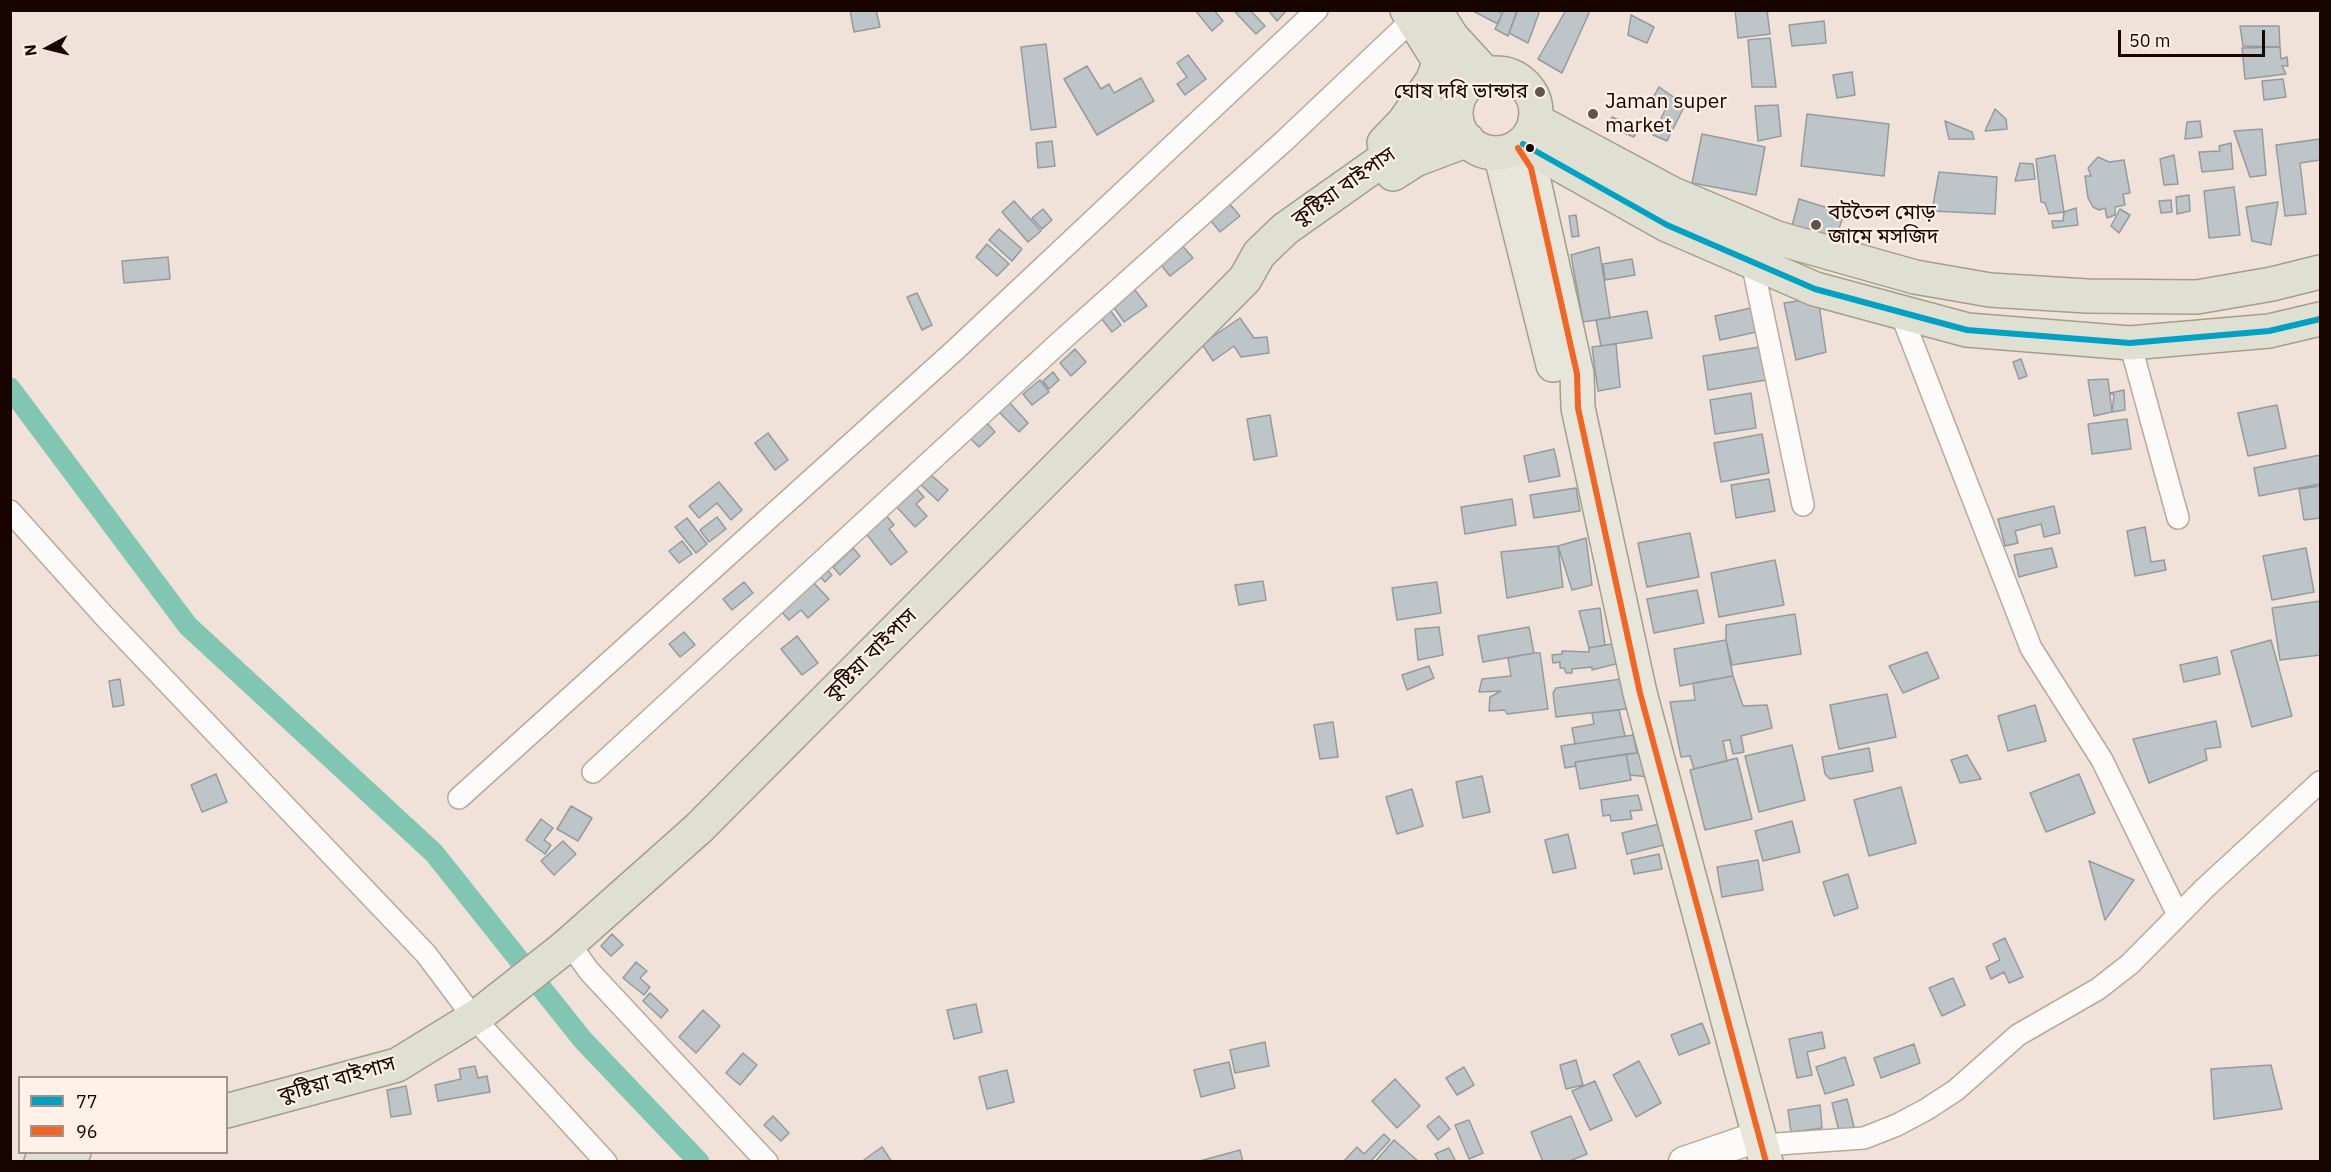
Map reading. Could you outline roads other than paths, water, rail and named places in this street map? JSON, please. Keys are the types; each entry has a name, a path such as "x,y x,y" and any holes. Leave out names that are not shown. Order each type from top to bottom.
{"highway":[{"path":"1416,14 1439,64 1467,91"},
{"path":"1416,14 1452,37 1467,91 1458,123 1505,143 1667,225 1815,289 1967,330 2130,343 2270,331 2320,319"},
{"path":"1332,208 1404,122 1432,81 1439,64"},
{"path":"1332,208 1456,168 1505,143 1534,104 1526,87 1506,74 1467,91"},
{"name":"কুষ্টিয়া বাইপাস","path":"228,1110 397,1065 477,1016 566,946 699,828 1245,279 1259,254 1285,229 1332,208 1467,91"},
{"path":"1505,143 1673,194 1777,238 1915,277 1990,290 2087,296 2197,297 2272,284 2320,272"},
{"path":"41,1161 67,1154"}],"main road":[{"path":"1505,143 1531,168 1577,374 1578,408 1640,693 1763,1147 1684,1161"}],"street":[{"path":"459,798 954,351 1317,10"},
{"path":"593,772 1062,340 1300,127 1416,14"},
{"path":"1752,262 1762,321 1803,505"},
{"path":"1900,311 2031,648 2102,760 2178,915"},
{"path":"2130,343 2178,518"},
{"path":"10,510 105,617 426,954 477,1016 606,1161"},
{"path":"1763,1147 1864,1138 1897,1125 1956,1090 2018,1035 2098,988 2130,964 2178,915 2320,782"},
{"path":"566,946 767,1161"}],"waterway":[{"path":"10,388 188,626 434,853 582,1039 699,1162"}],"place":[{"name":"ঘোষ দধি ভান্ডার","path":"1540,92"},
{"name":"Jaman super market","path":"1593,114"},
{"name":"বটতৈল মোড় জামে মসজিদ","path":"1816,225"}]}
